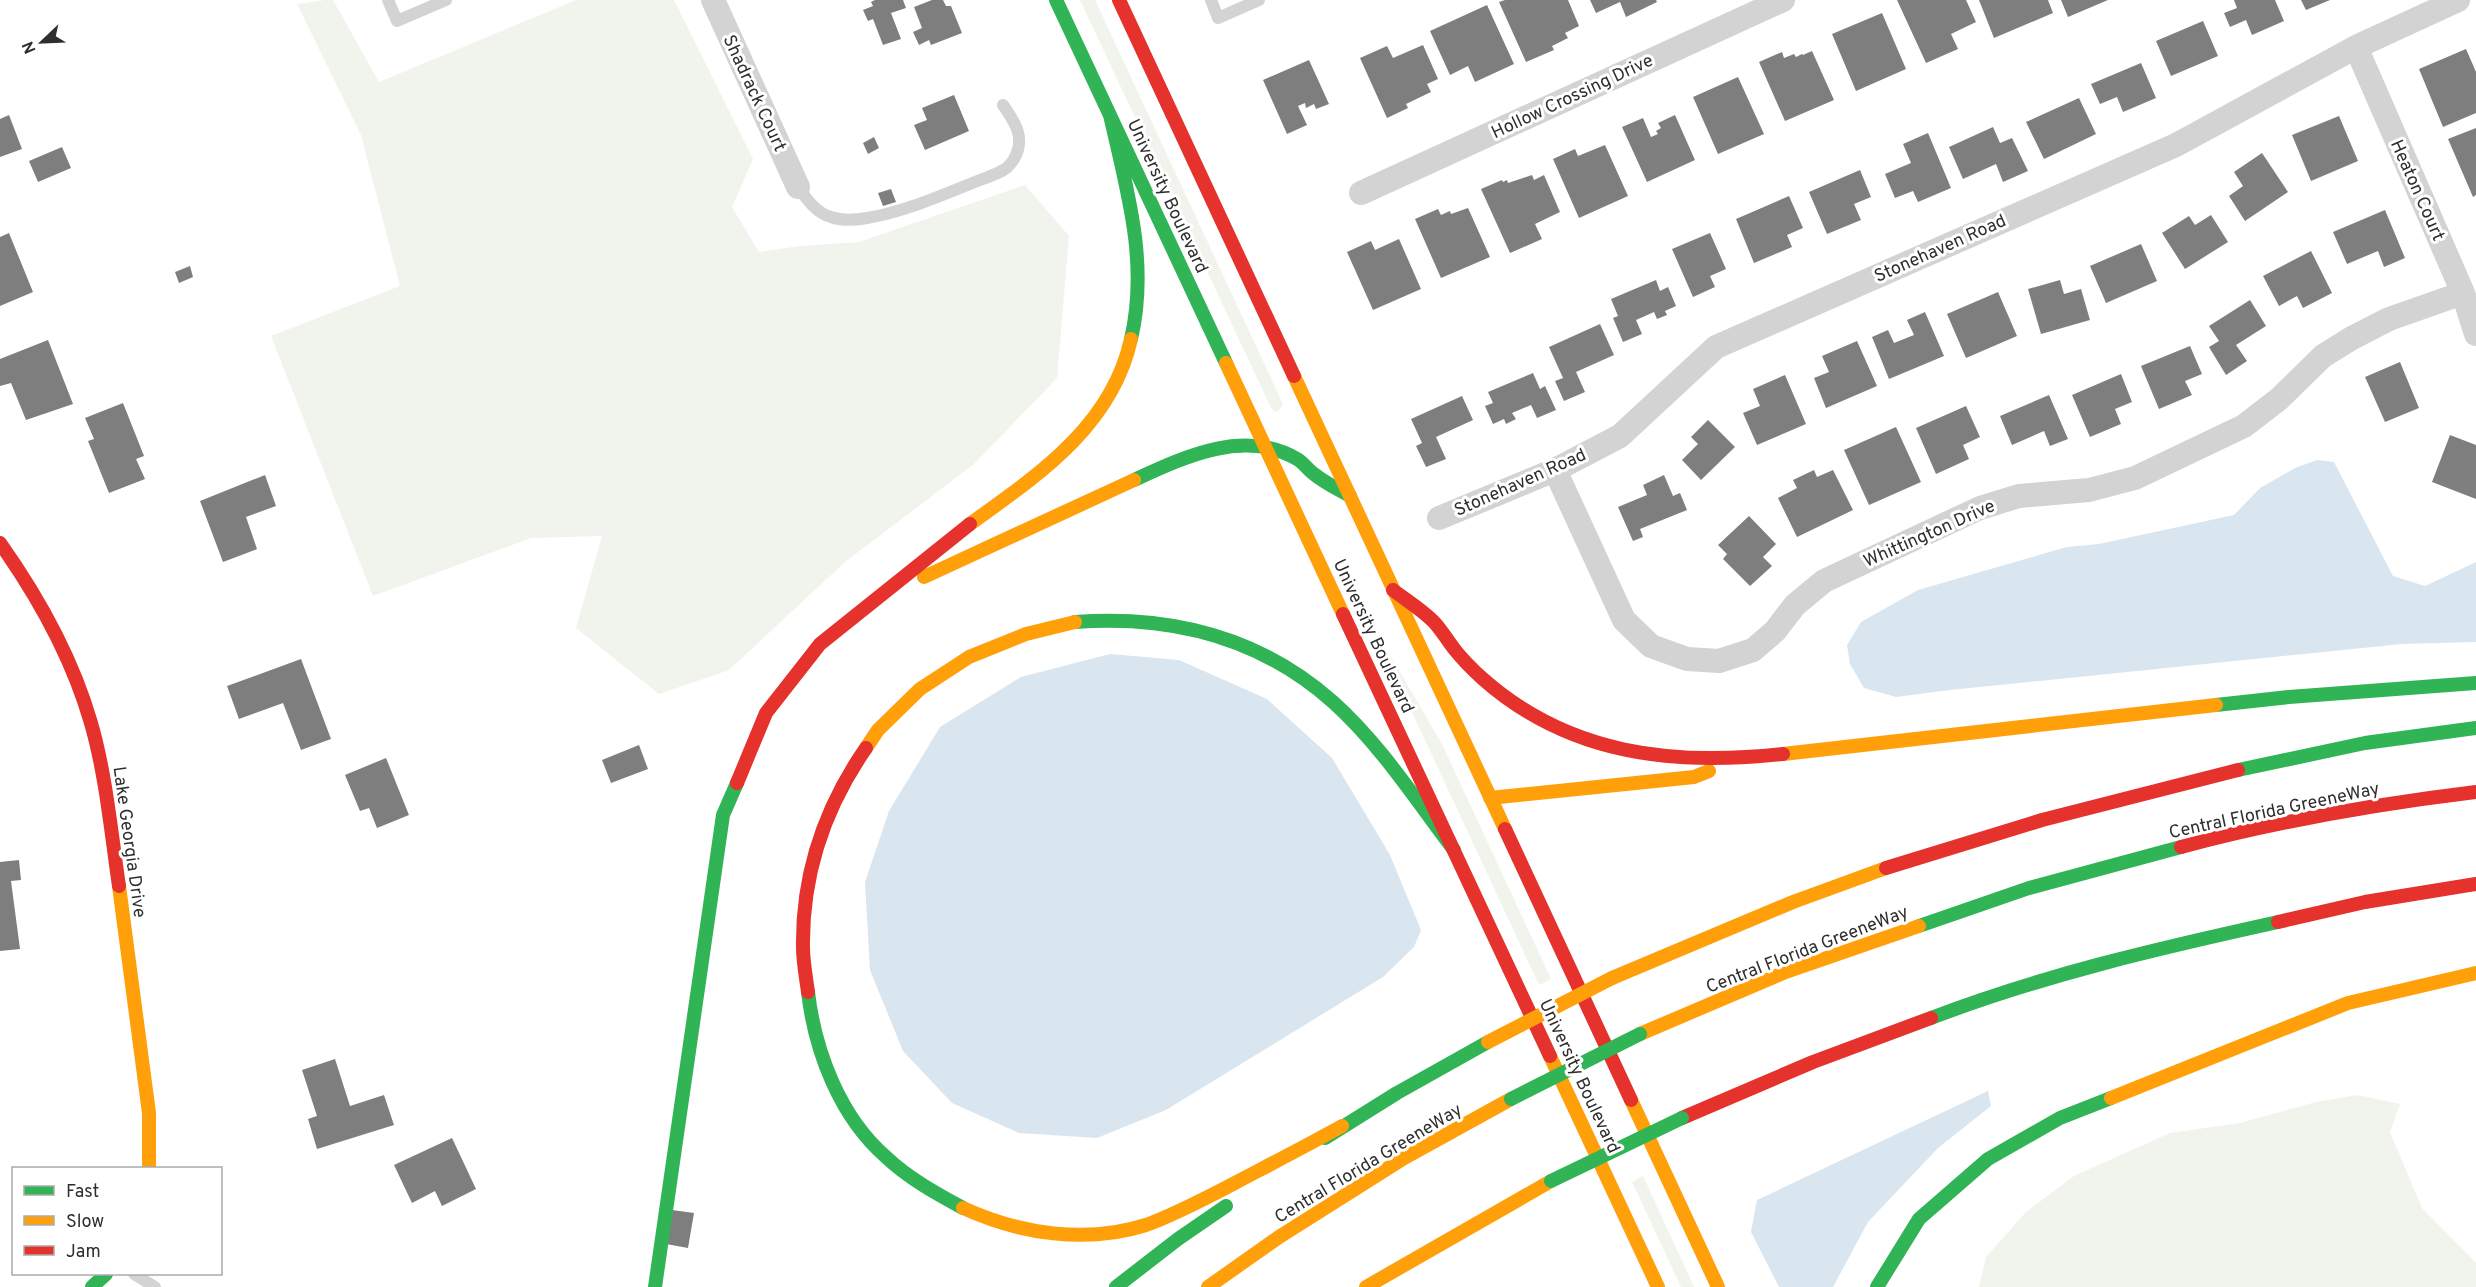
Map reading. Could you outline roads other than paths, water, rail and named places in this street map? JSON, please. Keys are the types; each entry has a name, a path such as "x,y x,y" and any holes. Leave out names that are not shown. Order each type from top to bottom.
{"main road":[{"name":"University Boulevard","path":"1056,0 1658,1287"},
{"name":"University Boulevard","path":"1119,0 1718,1287"},
{"path":"655,1287 723,815 766,713 820,644 961,531 1034,478 1072,445 1107,400 1126,363 1137,315 1139,265 1135,224 1110,115"},
{"path":"881,597 1188,456 1229,445 1267,448 1297,459 1315,476 1350,496"},
{"name":"Lake Georgia Drive","path":"0,543 28,582 56,633 83,699 98,754 110,822 149,1113 149,1167"},
{"path":"1393,590 1433,621 1457,653 1484,680 1519,707 1556,729 1601,745 1640,754 1738,759 2289,697 2476,683"},
{"path":"1454,850 1342,710 1287,667 1242,645 1191,628 1125,621 1064,623 998,642 959,661 911,695 866,744 833,796 813,850 803,911 802,973 819,1049 843,1104 885,1156 935,1194 998,1223 1064,1235 1100,1235 1133,1229 1168,1216 1342,1126 1488,1042 1612,978 1759,916 1890,866 2051,816 2272,761 2428,732 2476,728"},
{"path":"1490,798 1694,777 1738,759"},
{"name":"Central Florida GreeneWay","path":"1208,1287 1279,1238 1404,1158 1511,1099 1640,1034 1783,973 2029,888 2238,832 2408,800 2476,792"},
{"path":"1366,1287 1551,1181 1682,1118 1813,1062 1978,1000 2146,951 2365,902 2476,884"},
{"path":"1877,1287 1920,1219 1988,1159 2060,1118 2348,1003 2476,973"},
{"path":"1116,1287 1178,1239 1342,1126"},
{"path":"92,1287 105,1275"}],"street":[{"name":"Shadrack Court","path":"712,0 798,186"},
{"name":"Hollow Crossing Drive","path":"1361,193 1783,0"},
{"name":"Stonehaven Road","path":"1439,518 1555,470 1620,436 1716,347 2176,145 2356,47 2458,0"},
{"name":"Heaton Court","path":"2356,47 2463,293 2476,334"},
{"name":"Whittington Drive","path":"1555,470 1624,621 1651,646 1687,659 1719,661 1753,650 1775,631 1795,605 1824,581 1980,508 2019,496 2089,490 2135,478 2244,426 2279,399 2323,356 2352,338 2389,319 2463,293"}],"lane":[{"path":"388,0 397,21 446,0"},
{"path":"1211,0 1218,18 1259,0"},
{"path":"798,186 818,210 830,217 847,220 868,218 904,208 975,182 1004,170 1013,160 1018,149 1020,135 1014,120 1003,105"},
{"path":"136,1275 155,1287"}]}
